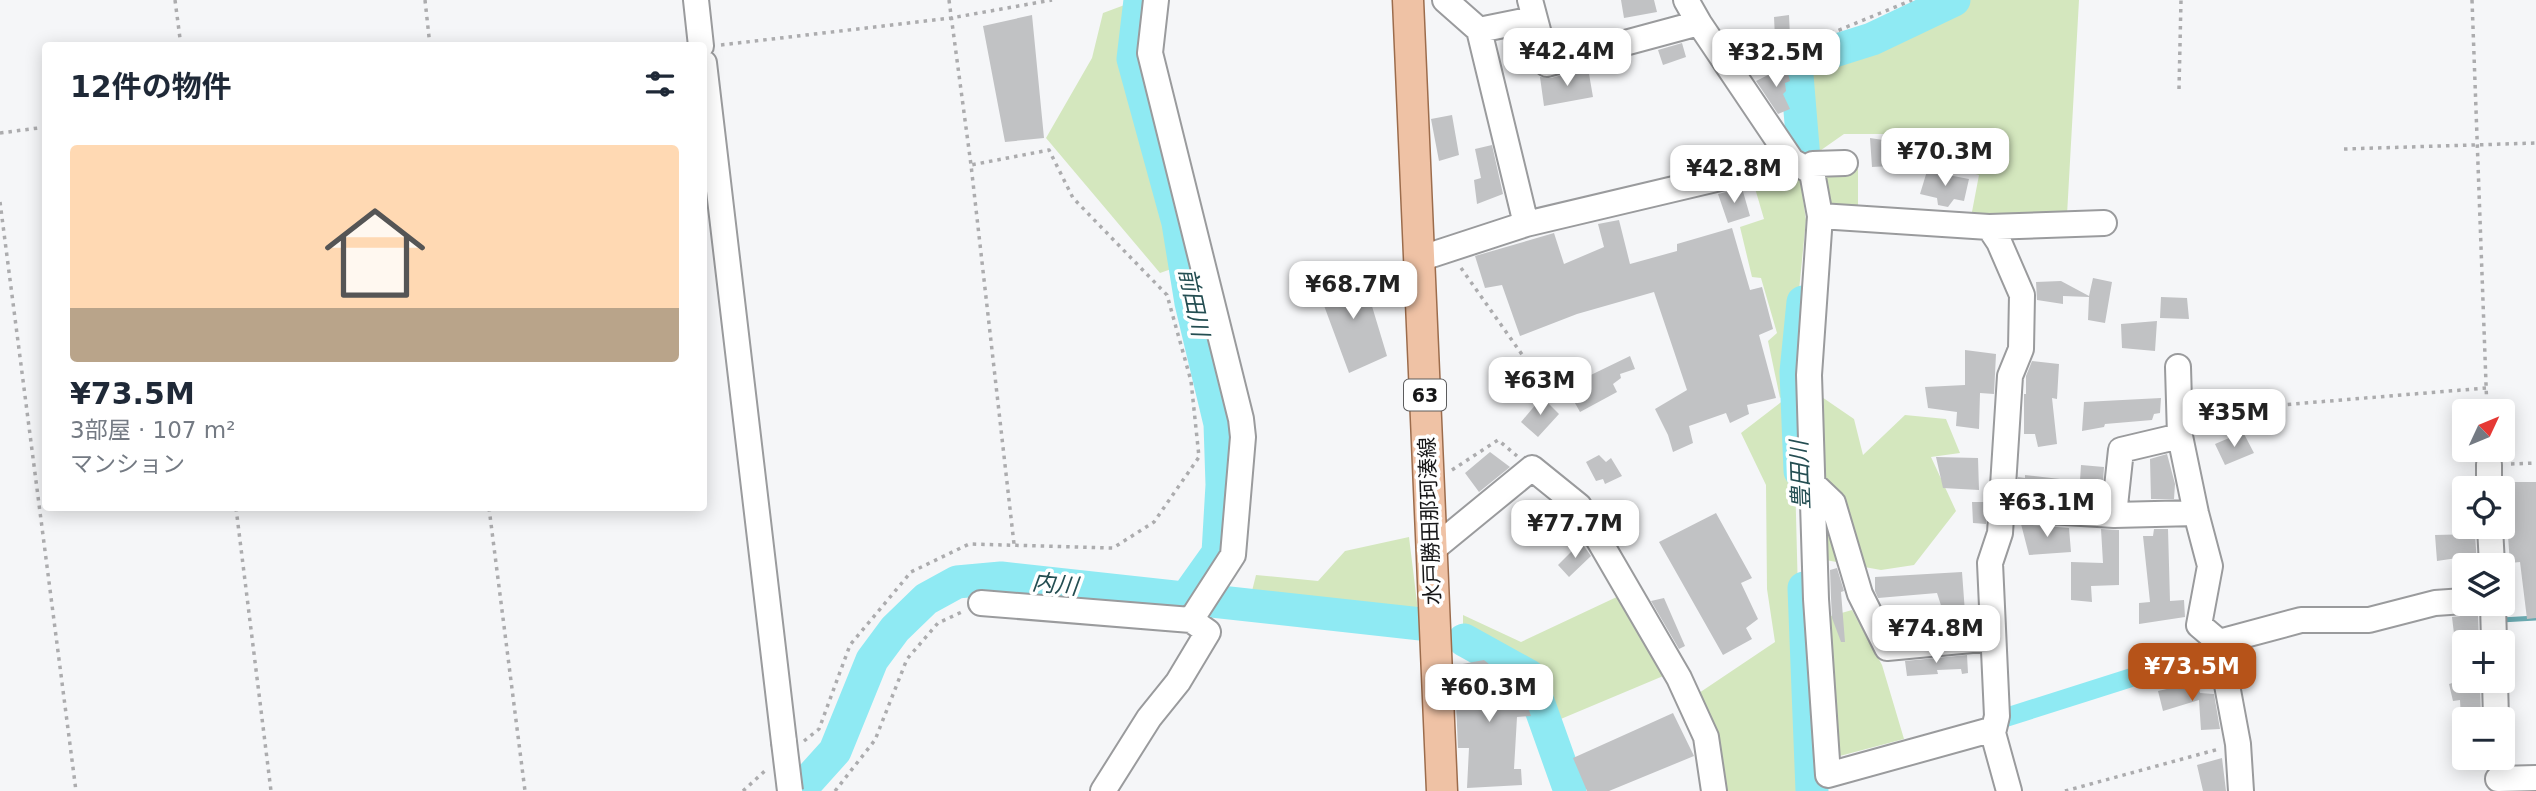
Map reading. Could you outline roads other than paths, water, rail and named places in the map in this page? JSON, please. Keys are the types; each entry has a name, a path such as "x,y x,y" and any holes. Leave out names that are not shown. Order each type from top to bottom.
{"main road":[{"name":"水戸勝田那珂湊線","path":"1408,0 1442,791"}],"street":[{"path":"696,0 705,42"},
{"path":"1157,0 1150,53 1241,419 1243,437 1233,555 1194,614"},
{"path":"1445,0 1479,30 1526,224"},
{"path":"1686,0 1735,76 1800,166 1812,172 1820,216 1809,375 1816,600 1827,783 1994,729"},
{"path":"1479,30 1532,10 1546,64 1699,23"},
{"path":"707,51 792,743 790,791"},
{"path":"1419,259 1526,224 1800,166 1845,163"},
{"path":"1820,216 1989,227 2104,223"},
{"path":"1989,227 1999,242 2022,295 2021,349 2010,376 2000,533 1990,563 1997,716 1993,733 2008,791"},
{"path":"2178,367 2180,436 2210,566 2199,625 2219,642 2238,744 2241,791"},
{"path":"2113,515 2121,450 2180,436"},
{"path":"1432,550 1532,468 1579,506 1679,678 1706,737 1714,791"},
{"path":"1812,484 1833,503 1860,594 1887,648 1993,638"},
{"path":"2002,508 2113,515 2196,513"},
{"path":"2219,642 2301,620 2369,620 2435,603 2452,602"},
{"path":"981,603 1194,614 1208,632 1178,682 1149,718 1103,791"},
{"path":"2498,776 2536,778"}],"waterway":[{"name":"前田川","path":"1140,0 1133,59 1178,223 1191,303 1220,424 1222,485 1218,553 1186,598"},
{"name":"豊田川","path":"1804,159 1796,63 1872,39 1954,0"},
{"name":"豊田川","path":"1800,471 1796,372 1803,302"},
{"name":"内川","path":"799,791 835,751 872,660 895,629 926,599 957,582 1001,578 1421,624"},
{"name":"豊田川","path":"1804,588 1812,791"},
{"path":"2501,620 2536,618"},
{"name":"内川","path":"1464,640 1529,676 1570,791"},
{"path":"2001,719 2215,651"}]}
